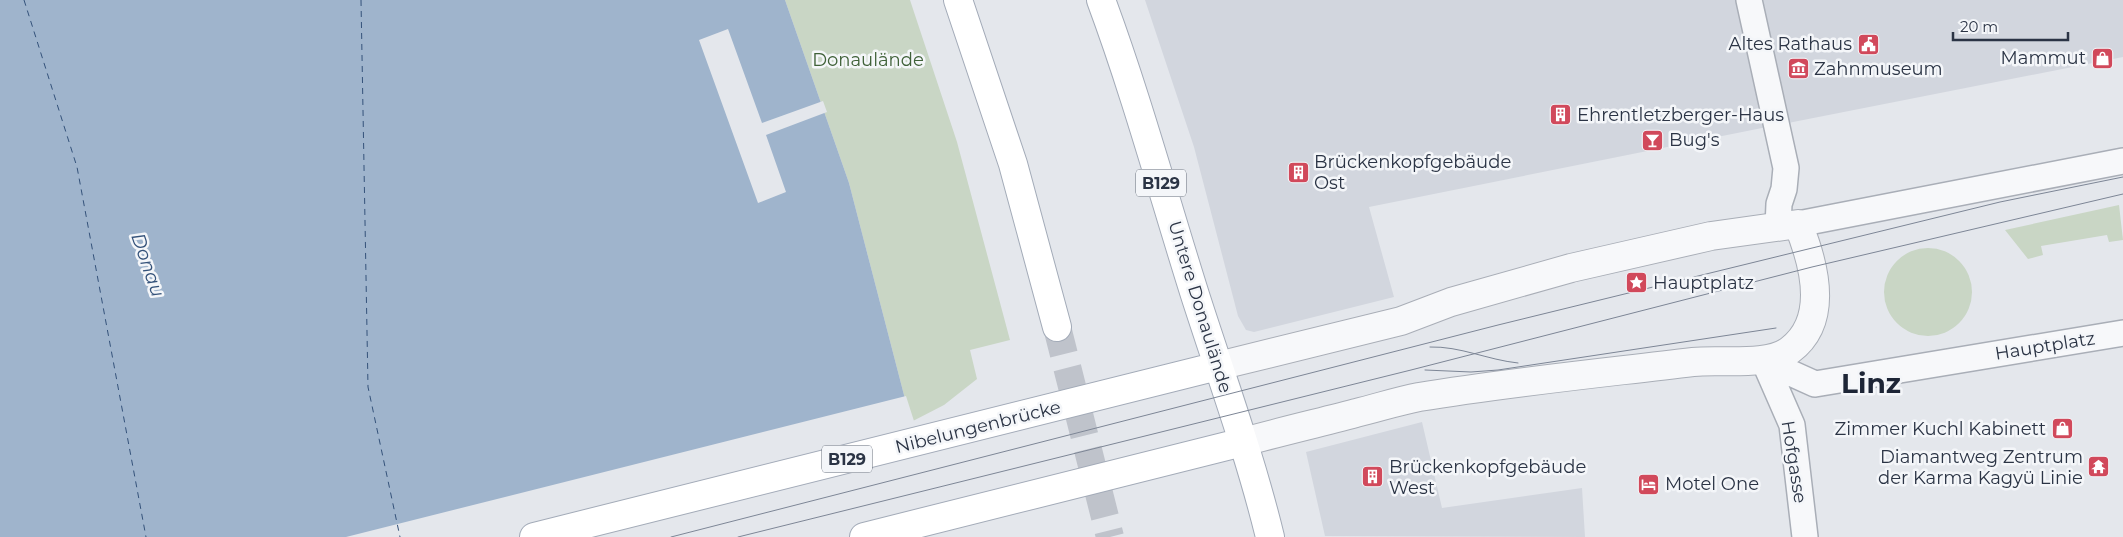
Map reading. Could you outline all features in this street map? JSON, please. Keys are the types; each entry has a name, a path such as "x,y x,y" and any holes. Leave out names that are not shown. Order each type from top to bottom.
{"main road":[{"path":"958,0 1013,164 1057,327"},
{"name":"Untere Donaulände","path":"1101,0 1125,64 1243,442"},
{"name":"Nibelungenbrücke","path":"534,537 1218,366"},
{"path":"864,537 1243,442"},
{"name":"B129","path":"1243,442 1270,537"}],"street":[{"path":"1749,0 1786,168 1784,189 1778,204 1788,226"},
{"path":"1218,366 1400,321 1451,302 1572,268 1711,236 1788,226 2123,161"},
{"name":"Hauptplatz","path":"1243,442 1417,397 1537,380 1714,360 1764,361 1789,351 1802,337 1812,316 1816,290 1809,250 1788,226"},
{"name":"Hauptplatz","path":"1764,361 1815,384 2123,332"},
{"name":"Hofgasse","path":"1764,361 1792,425 1805,537"}],"shaded area":[{"path":"1145,0 1737,0 1767,127 1369,207 1394,297 1254,332 1246,330 1238,316 1194,147"},
{"name":"Altes Rathaus","path":"1763,0 2123,0 2123,57 1788,123"},
{"name":"Brückenkopfgebäude West","path":"1422,422 1442,508 1582,488 1585,537 1325,536 1306,452"}],"green space":[{"name":"Donaulände","path":"785,0 910,0 957,142 1010,340 970,350 977,379 944,405 911,422 849,183"},
{"path":"2119,205 2123,240 2109,242 2107,235 2041,246 2043,255 2028,259 2005,230"},
{"path":"1919,248 1937,248 1953,255 1965,267 1972,283 1972,301 1965,317 1953,329 1937,336 1919,336 1903,329 1891,317 1884,301 1884,283 1891,267 1903,255"}],"water":[{"name":"Donau","path":"0,0 785,0 849,183 911,422 948,537 0,537"}],"pier":[{"path":"728,29 762,123 823,101 827,112 766,135 786,192 758,203 699,40"},
{"path":"906,396 951,537 346,537"}],"ferry route":[{"path":"24,0 77,167 146,537"},
{"path":"361,0 368,387 400,537"}],"tunnel":[{"path":"1057,327 1110,537"}],"tram line":[{"path":"671,537 1498,325 2000,202 2123,177"},
{"path":"738,537 1411,370 1812,267 2123,194"},
{"path":"1425,370 1471,372 1498,370 1776,328"},
{"path":"1430,347 1441,347 1518,363"}],"place":[{"name":"Altes Rathaus","path":"1868,44"},
{"name":"Mammut","path":"2102,58"},
{"name":"Zahnmuseum","path":"1798,69"},
{"name":"Ehrentletzberger-Haus","path":"1561,115"},
{"name":"Bug's","path":"1653,140"},
{"name":"Brückenkopfgebäude Ost","path":"1298,172"},
{"name":"Hauptplatz","path":"1637,283"},
{"name":"Zimmer Kuchl Kabinett","path":"2062,429"},
{"name":"Diamantweg Zentrum der Karma Kagyü Linie","path":"2099,467"},
{"name":"Brückenkopfgebäude West","path":"1373,477"},
{"name":"Motel One","path":"1649,484"}],"district":[{"name":"Linz","path":"1871,383"}]}
